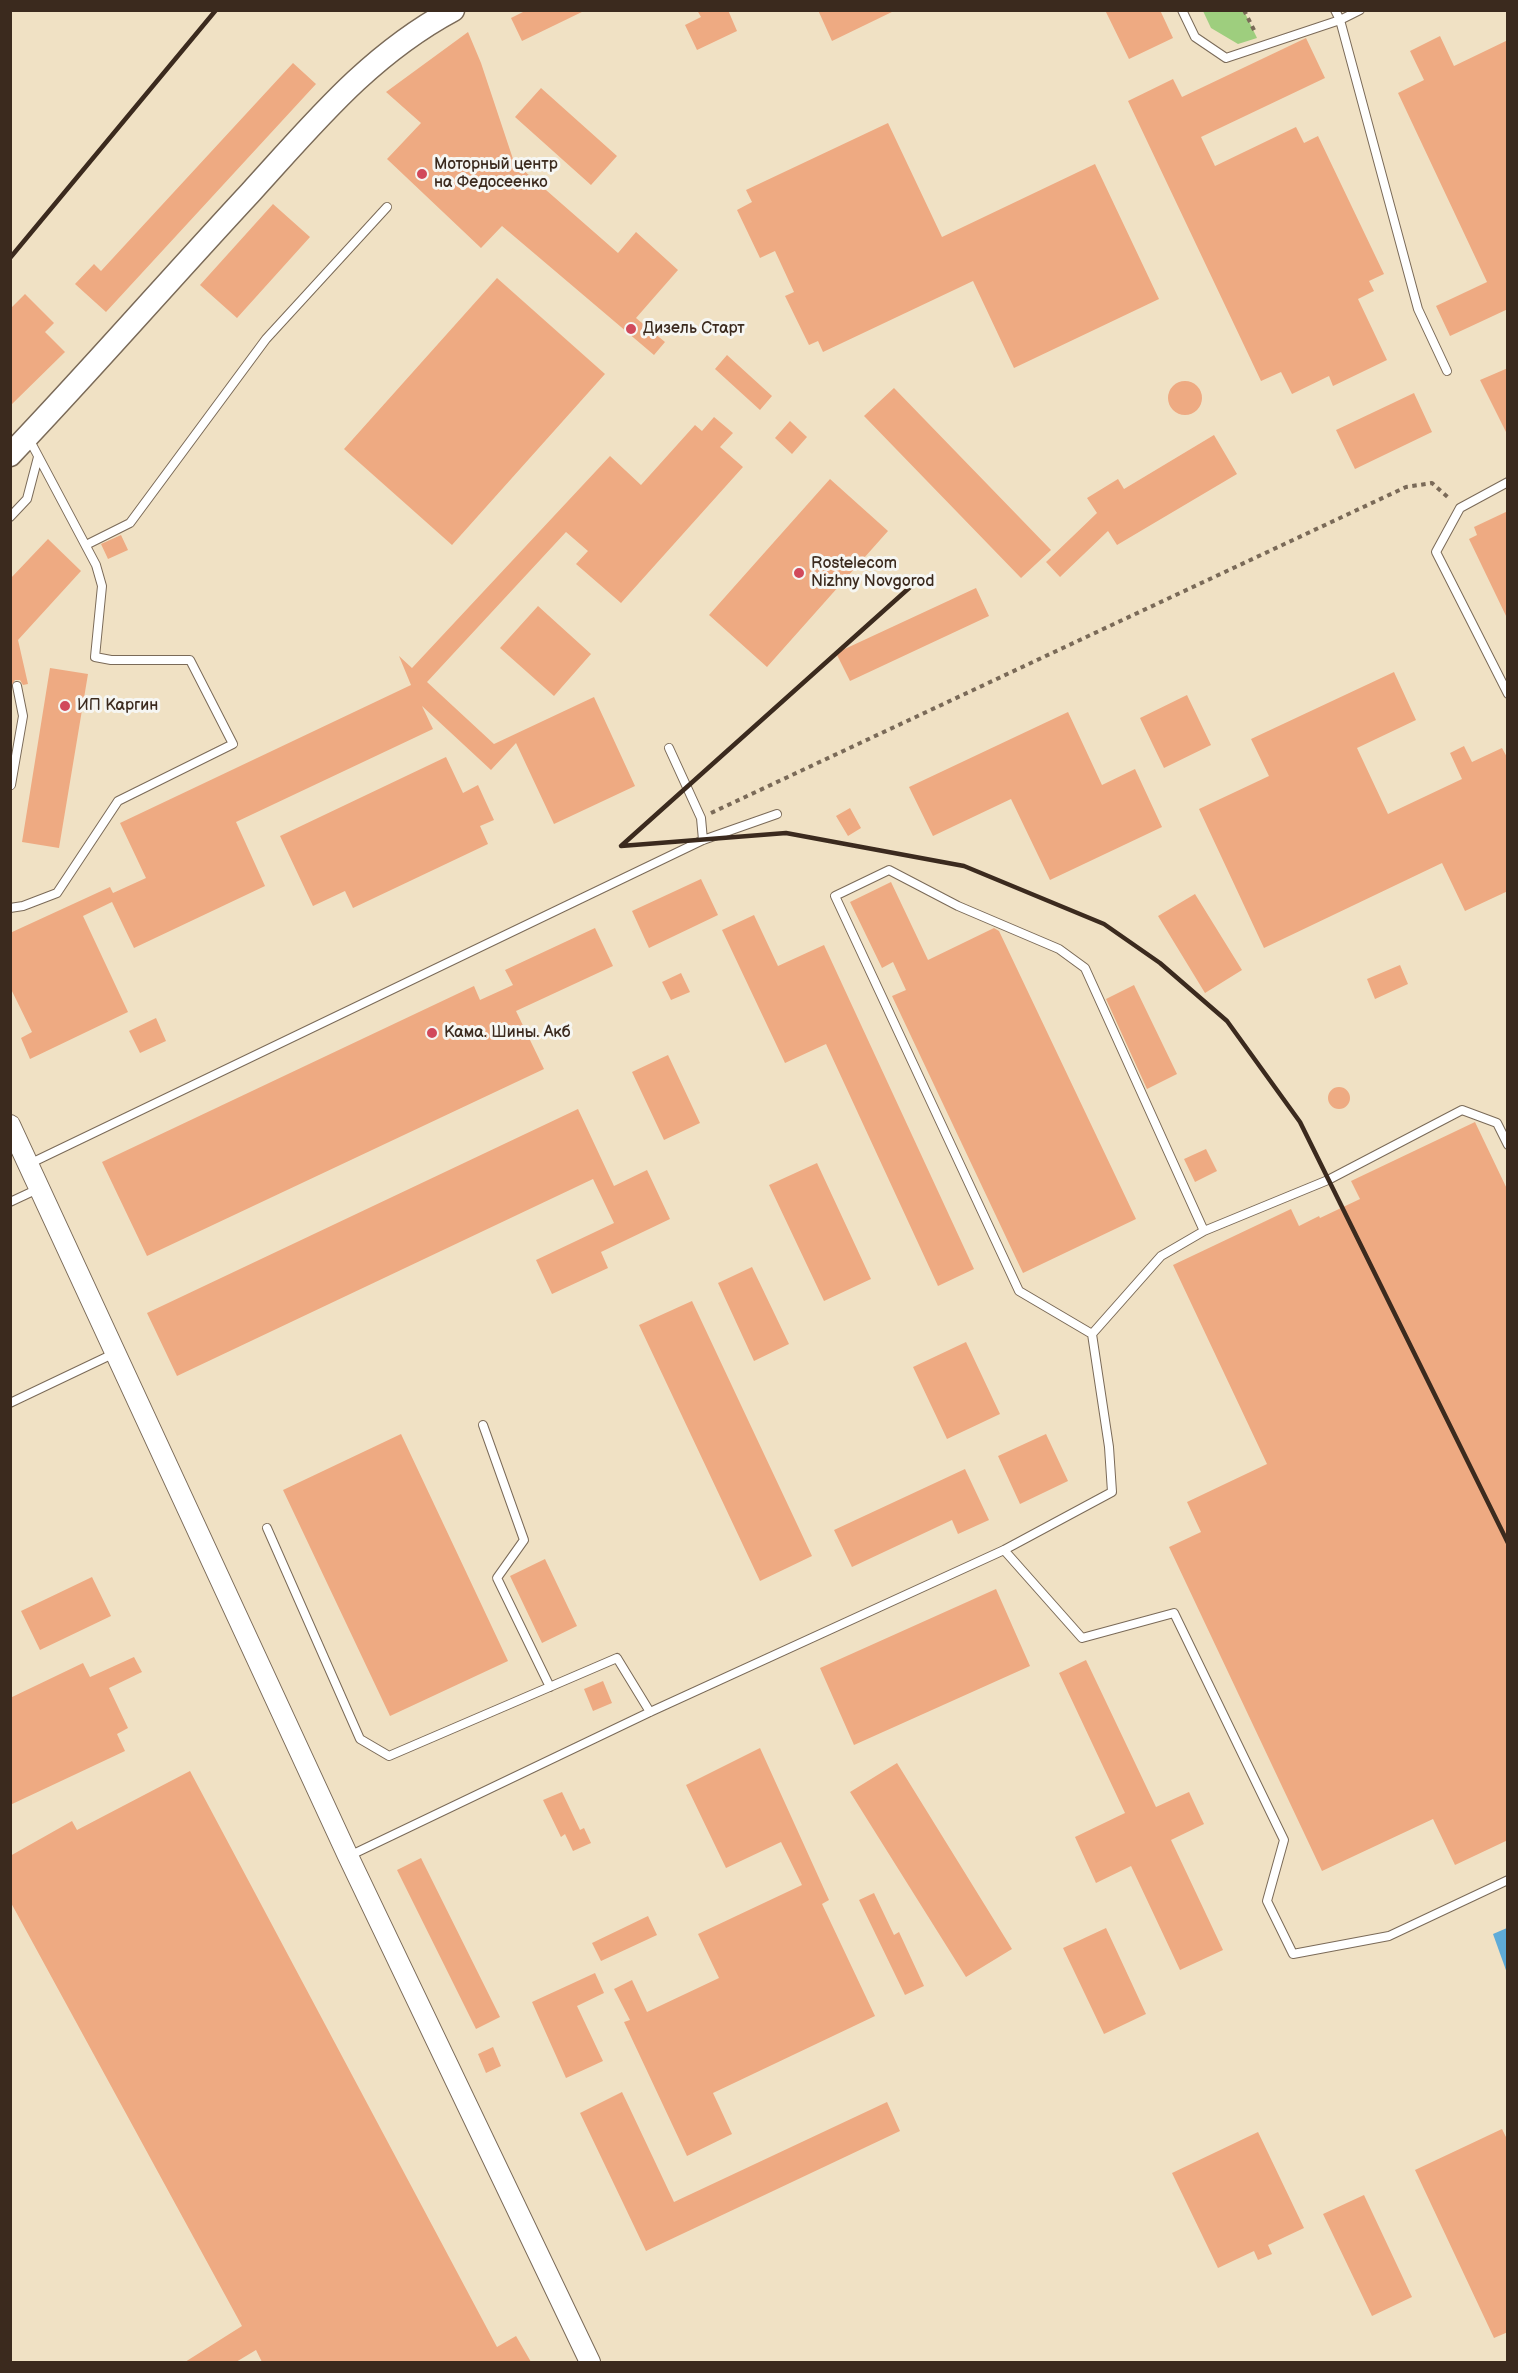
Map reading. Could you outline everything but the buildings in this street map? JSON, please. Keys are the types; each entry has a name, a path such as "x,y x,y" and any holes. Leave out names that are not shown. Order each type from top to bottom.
{"main road":[{"path":"10,455 350,84 392,49 453,10"}],"street":[{"path":"10,1125 348,1856 591,2362"}],"lane":[{"path":"1182,10 1196,37 1226,58 1340,20 1360,10"},
{"path":"1335,10 1340,20 1418,309 1447,371"},
{"path":"86,545 130,523 266,339 387,207"},
{"path":"10,908 23,906 57,893 118,801 233,744 190,660 111,660 95,657 102,586 96,565 28,436"},
{"path":"10,518 27,499 39,457"},
{"path":"1508,482 1460,508 1436,552 1508,694"},
{"path":"11,785 23,716 17,686"},
{"path":"669,748 700,818 703,840"},
{"path":"28,1164 703,840 777,814"},
{"path":"1092,1334 1019,1291 835,896 889,870 958,906 1059,950 1085,968 1204,1231"},
{"path":"348,1856 650,1712 1004,1550 1112,1492 1109,1448 1092,1334 1161,1256 1204,1231 1328,1180 1462,1110 1497,1123 1508,1145"},
{"path":"10,1202 40,1188"},
{"path":"10,1403 116,1353"},
{"path":"483,1425 525,1540 497,1578 550,1687"},
{"path":"267,1528 360,1739 389,1756 617,1658 650,1712"},
{"path":"1004,1550 1082,1638 1174,1613 1284,1840 1267,1901 1293,1954 1389,1936 1508,1880"}],"path":[{"path":"1244,10 1262,47"},
{"path":"700,818 1406,488 1432,483 1460,508"}],"green space":[{"path":"1203,11 1244,11 1257,38 1238,44 1211,28"}],"water":[{"path":"1507,1928 1507,1973 1493,1934"}],"railway":[{"path":"10,258 216,10"},
{"path":"918,580 621,846 786,833 964,866 1104,924 1160,963 1227,1021 1300,1122 1508,1543"}],"place":[{"name":"Моторный центр на Федосеенко","path":"422,174"},
{"name":"Дизель Старт","path":"631,329"},
{"name":"Rostelecom Nizhny Novgorod","path":"799,573"},
{"name":"ИП Каргин","path":"65,706"},
{"name":"Кама. Шины. Акб","path":"432,1033"}]}
